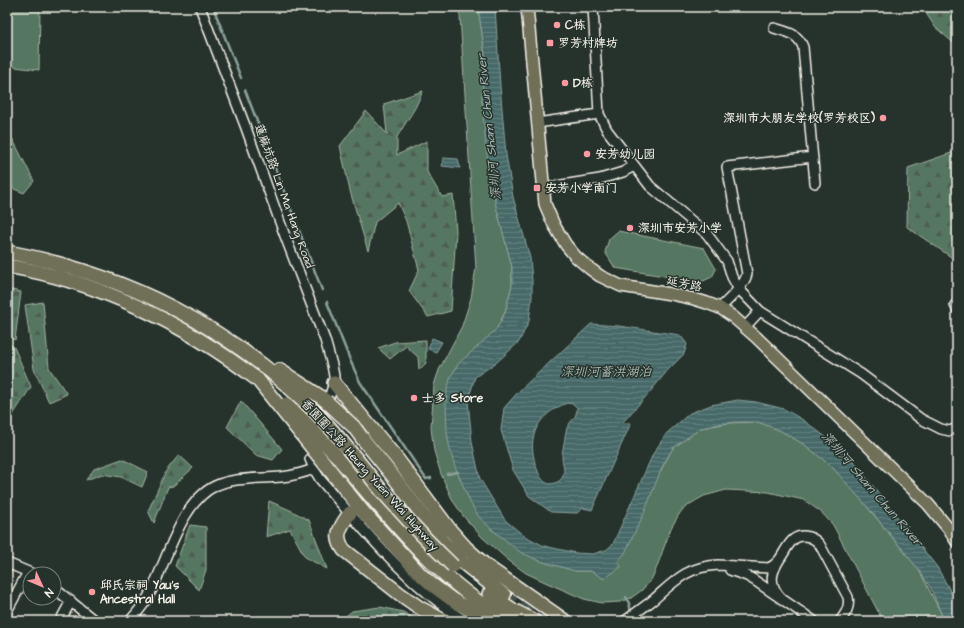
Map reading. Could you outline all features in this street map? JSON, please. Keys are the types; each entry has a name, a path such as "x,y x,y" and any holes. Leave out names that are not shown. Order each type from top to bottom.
{"highway":[{"name":"香園圍公路 Heung Yuen Wai Highway","path":"7,252 68,266 147,295 205,326 239,348 270,371 308,404 332,429 407,520 452,566 490,595 534,621"},
{"name":"香園圍公路 Heung Yuen Wai Highway","path":"7,266 66,280 117,298 164,319 234,362 258,380 319,436 391,519 430,561 473,598 508,621"},
{"path":"239,348 270,364 321,397 354,427 442,541 462,562 504,595"},
{"path":"258,380 353,499 420,574 440,591 463,607 488,621"},
{"path":"332,389 397,459 450,530 466,548 486,566 565,621"},
{"path":"350,513 338,532 340,543 344,550 400,594 420,608 444,621"}],"main road":[{"name":"延芳路","path":"527,7 545,204 554,225 576,258 600,276 621,286 694,299 720,308 732,316 928,504 957,542"}],"street":[{"name":"蓮麻坑路 Lin Ma Hang Road","path":"200,7 246,128 287,243 325,340 333,368 332,389"},
{"path":"593,7 599,114 607,130 650,186 708,234 727,261 732,277 738,288 760,311 861,374 921,418 942,429 950,431 957,428"},
{"path":"774,28 789,32 802,42 815,183"},
{"path":"537,123 599,114"},
{"path":"720,308 746,278 747,274 727,167 813,157"},
{"path":"543,188 600,179 623,172 634,166"},
{"path":"745,327 760,311"},
{"path":"310,459 320,478 400,568 438,603 465,621"},
{"path":"130,621 147,598 181,524 198,498 208,490 225,482 283,477 314,469"},
{"path":"782,599 775,591 772,581 773,572 778,561 791,542 797,537 810,537 817,541 848,597 848,609 840,621"},
{"path":"625,621 653,600 677,579 688,572 718,565 769,568 778,561"},
{"path":"7,563 22,570"},
{"path":"718,565 746,576 814,621"},
{"path":"7,611 22,586"},
{"path":"62,594 71,601 85,618 95,621"},
{"path":"60,621 71,601"}],"green space":[{"path":"7,7 40,7 39,70 7,66"},
{"path":"458,7 478,7 485,54 482,100 496,206 512,267 512,285 505,312 497,328 451,376 491,529 520,551 540,561 576,571 591,571 617,561 673,448 701,428 729,423 758,422 781,431 805,445 832,467 859,497 919,570 944,621 883,621 833,525 821,512 804,500 768,492 726,490 704,496 682,510 671,528 651,580 642,590 631,598 620,602 602,603 584,599 526,573 508,560 482,537 464,517 453,501 441,474 434,451 431,428 434,385 439,370 462,326 471,298 476,268 460,16"},
{"path":"922,7 957,7 957,46 935,27"},
{"path":"423,91 415,108 397,137 397,155 427,141 427,172 442,197 453,195 456,231 451,311 428,317 409,291 419,270 406,221 398,203 375,222 368,251 350,191 340,146 366,111 387,134 384,104"},
{"path":"7,98 9,105 9,132 34,181 24,193 7,186"},
{"path":"957,151 957,261 907,227 908,168"},
{"path":"618,231 704,248 716,269 712,277 701,282 615,268 605,252 609,239"},
{"path":"7,289 21,292 15,340 7,336"},
{"path":"43,302 49,368 67,394 49,402 34,369 25,305"},
{"path":"426,340 426,363 419,370 418,357 406,346 390,359 378,348 395,342"},
{"path":"7,343 14,347 31,387 7,424"},
{"path":"241,401 282,449 273,460 256,455 227,427"},
{"path":"179,455 193,468 173,486 168,487 154,523 148,511 166,471"},
{"path":"122,459 148,472 142,487 121,477 102,474 86,480 94,469"},
{"path":"269,501 309,520 327,569 305,557 290,529 266,537"},
{"path":"190,525 206,527 206,570 199,590 175,566"},
{"path":"380,607 403,612 418,621 340,621 352,611"}],"water":[{"name":"深圳河 Sham Chun River","path":"478,7 495,7 506,155 513,197 530,258 532,281 529,321 519,342 497,362 475,377 468,401 472,442 480,479 505,520 523,535 544,546 576,553 593,554 606,550 613,544 653,454 666,434 690,413 711,405 738,400 756,402 784,409 803,420 846,452 937,567 957,603 957,621 944,621 931,589 919,570 871,511 832,467 805,445 781,431 758,422 735,422 701,428 673,448 663,465 644,513 625,553 618,561 621,567 604,579 591,571 575,571 540,561 520,552 479,517 471,504 455,467 450,450 447,433 447,390 451,376 459,363 497,328 505,313 512,285 512,267 496,206 486,149 482,99 485,54"},
{"path":"443,158 458,159 460,168 442,166"},
{"name":"深圳河蓄洪湖泊","path":"591,324 619,326 680,335 687,344 684,354 668,370 622,423 631,423 592,510 583,508 577,513 551,512 529,496 513,470 501,430 504,408 519,391","holes":["567,403 573,404 577,407 577,411 566,432 562,456 564,470 563,476 557,482 550,484 542,479 536,466 533,455 534,436 537,427 549,413"]},
{"path":"432,338 442,342 436,352 428,349"}],"waterway":[{"path":"213,7 241,78"},
{"path":"245,90 322,290"},
{"path":"327,302 360,382 426,479 431,478"},
{"path":"447,474 458,472"},
{"path":"626,597 630,605 630,613"}],"tunnel":[{"path":"504,595 543,621"}],"place":[{"name":"C栋","path":"557,25"},
{"name":"罗芳村牌坊","path":"550,43"},
{"name":"D栋","path":"565,83"},
{"name":"深圳市大朋友学校(罗芳校区)","path":"883,118"},
{"name":"安芳幼儿园","path":"587,154"},
{"name":"安芳小学南门","path":"537,188"},
{"name":"深圳市安芳小学","path":"630,228"},
{"name":"士多 Store","path":"414,398"},
{"name":"邱氏宗祠 Yau's Ancestral Hall","path":"92,592"}]}
